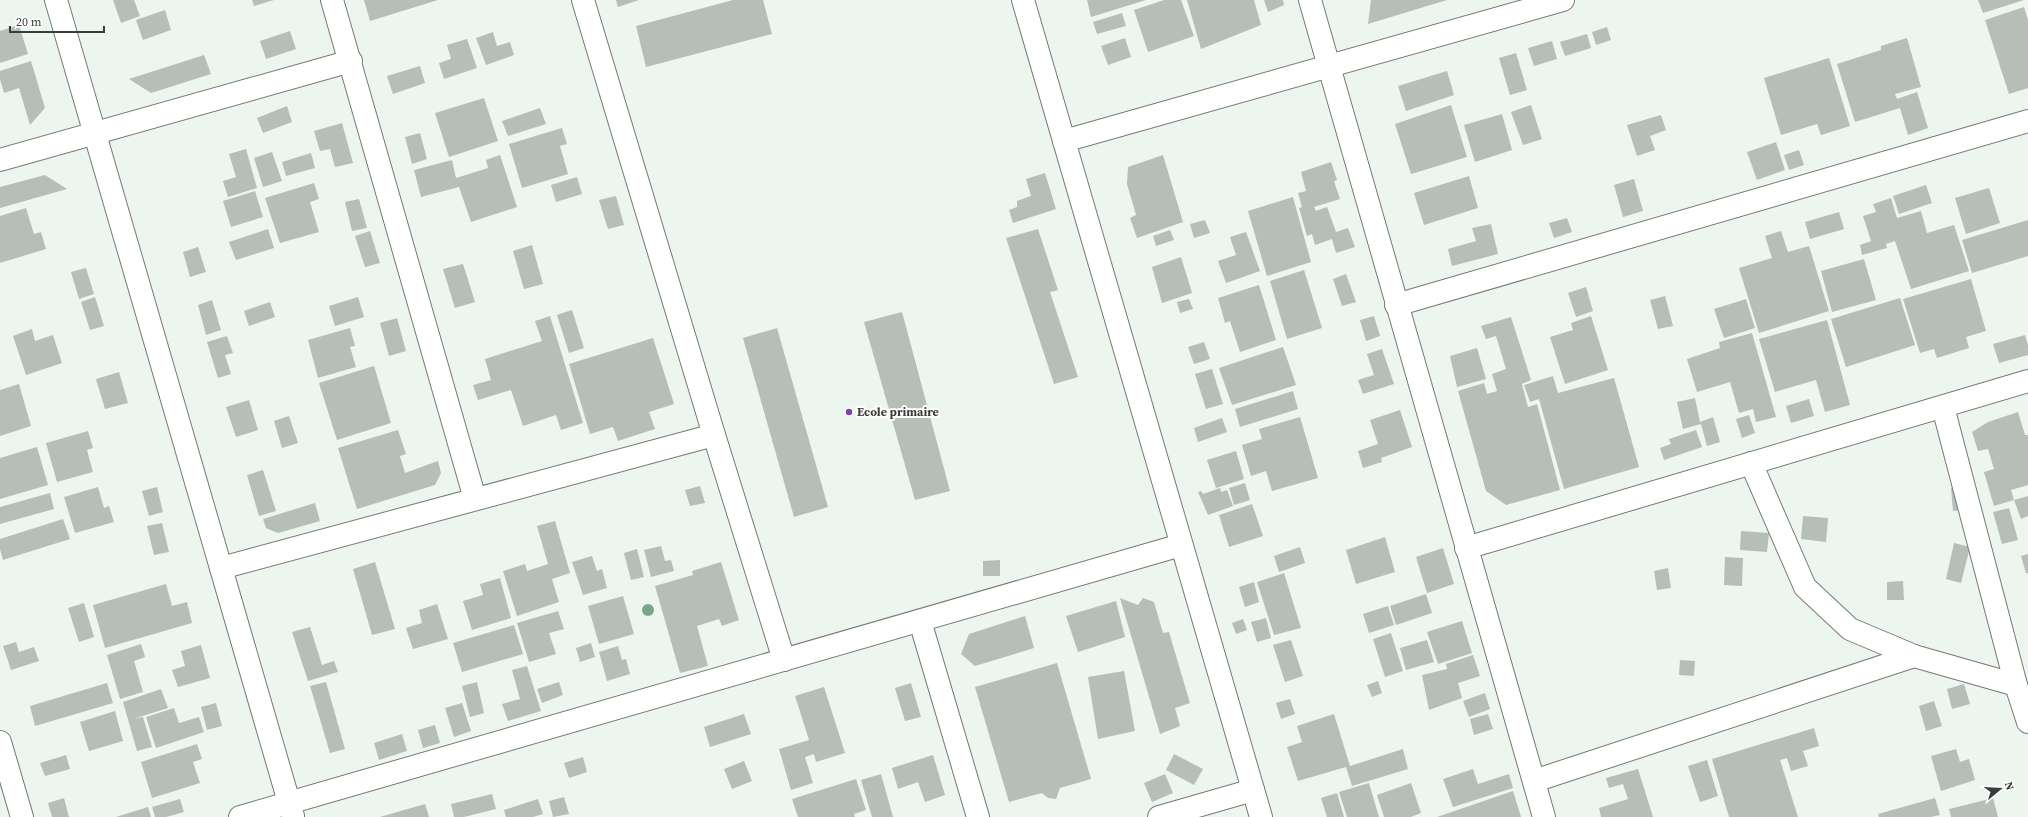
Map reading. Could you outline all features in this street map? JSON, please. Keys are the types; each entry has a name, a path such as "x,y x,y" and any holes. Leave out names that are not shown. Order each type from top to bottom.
{"street":[{"path":"56,0 291,810"},
{"path":"332,0 351,61 475,499"},
{"path":"583,0 714,435 784,660"},
{"path":"1023,0 1261,817"},
{"path":"1310,0 1396,305 1544,817"},
{"path":"1064,141 1563,0"},
{"path":"0,160 351,61"},
{"path":"1396,305 2028,121"},
{"path":"1466,548 2028,381"},
{"path":"1943,407 2016,684 2028,722"},
{"path":"221,568 714,435"},
{"path":"1751,463 1805,587 1850,629 1914,656 2016,684"},
{"path":"240,817 291,810 784,660 1181,545"},
{"path":"920,621 978,817"},
{"path":"1534,781 1914,656"},
{"path":"0,742 22,817"},
{"path":"1159,817 1253,790"}],"building":[{"path":"113,0 134,0 140,16 121,23"},
{"path":"252,0 274,0 254,6"},
{"path":"364,0 438,0 370,21"},
{"path":"616,0 639,0 618,7"},
{"path":"733,0 763,0 772,34 646,67 636,26"},
{"path":"1087,0 1146,0 1091,17"},
{"path":"1164,0 1181,0 1194,36 1148,52 1134,10"},
{"path":"1187,0 1254,0 1261,25 1201,49"},
{"path":"1264,0 1283,0 1284,5 1268,12"},
{"path":"1371,0 1447,0 1368,24"},
{"path":"1978,0 2024,0 1983,13"},
{"path":"2024,7 2028,20 2028,88 2009,94 1985,20"},
{"path":"165,10 171,30 143,40 136,20"},
{"path":"1122,13 1126,26 1097,34 1093,22"},
{"path":"19,25 28,54 0,63 0,31"},
{"path":"1607,27 1611,40 1596,45 1592,32"},
{"path":"290,31 296,49 266,59 260,41"},
{"path":"493,32 497,46 510,42 514,55 486,65 476,38"},
{"path":"1587,34 1591,48 1565,56 1560,42"},
{"path":"1125,38 1131,57 1108,65 1101,46"},
{"path":"1907,38 1921,87 1895,94 1897,99 1917,92 1928,128 1908,135 1900,108 1855,122 1837,64 1881,50 1881,46"},
{"path":"467,39 477,68 444,79 439,63 451,59 447,45"},
{"path":"1552,41 1557,59 1534,66 1528,48"},
{"path":"1516,53 1527,90 1510,95 1499,58"},
{"path":"204,55 211,74 151,93 129,79"},
{"path":"1829,58 1850,126 1821,135 1817,124 1781,135 1764,78"},
{"path":"31,61 45,108 30,125 19,88 4,93 0,79 0,71"},
{"path":"420,66 425,83 393,94 387,76"},
{"path":"1447,71 1454,95 1406,111 1398,86"},
{"path":"484,98 498,141 449,157 435,113"},
{"path":"1451,105 1467,157 1411,174 1395,124"},
{"path":"1531,105 1542,139 1523,145 1511,112"},
{"path":"287,106 292,122 263,133 257,118"},
{"path":"540,108 546,124 508,136 502,121"},
{"path":"1502,114 1512,150 1475,162 1464,125"},
{"path":"1661,115 1666,130 1650,136 1655,150 1637,156 1627,125"},
{"path":"342,123 353,163 335,167 330,149 320,151 314,131"},
{"path":"562,128 567,144 560,146 568,174 522,188 509,144"},
{"path":"420,133 427,159 412,164 405,137"},
{"path":"1776,142 1785,170 1757,180 1747,152"},
{"path":"246,149 257,188 228,197 223,181 236,177 229,154"},
{"path":"1799,150 1804,165 1789,170 1784,155"},
{"path":"272,152 282,181 263,187 254,158"},
{"path":"311,153 315,168 286,176 282,162"},
{"path":"500,155 517,207 471,222 459,187 421,197 414,170 452,160 456,178 488,168 486,160"},
{"path":"1163,155 1183,222 1137,238 1130,218 1136,215 1127,184 1128,167"},
{"path":"1331,162 1337,180 1334,181 1340,199 1314,207 1316,211 1327,207 1336,232 1348,228 1355,247 1336,253 1332,239 1315,245 1312,234 1307,236 1299,208 1302,207 1298,193 1306,191 1301,172"},
{"path":"1045,173 1056,209 1013,223 1009,210 1017,207 1017,201 1031,196 1026,179"},
{"path":"45,175 67,189 0,208 0,187"},
{"path":"1469,176 1478,208 1424,225 1414,193"},
{"path":"577,177 582,194 556,202 551,185"},
{"path":"1634,179 1643,211 1623,217 1614,185"},
{"path":"314,183 319,199 310,202 319,232 280,243 265,198"},
{"path":"1926,185 1932,203 1899,214 1893,196"},
{"path":"1989,188 2000,223 1966,234 1955,198"},
{"path":"255,191 263,217 231,227 223,201"},
{"path":"616,196 624,225 608,229 599,200"},
{"path":"1293,197 1311,262 1267,276 1248,211"},
{"path":"1891,198 1897,218 1921,211 1927,233 1954,225 1969,271 1911,289 1895,241 1886,244 1887,248 1862,255 1860,245 1871,241 1863,216 1876,212 1873,204"},
{"path":"359,199 367,228 352,231 345,202"},
{"path":"26,208 34,234 41,232 46,249 0,263 0,216"},
{"path":"1839,212 1844,229 1810,239 1805,222"},
{"path":"1567,218 1572,232 1554,238 1549,223"},
{"path":"1205,220 1210,233 1194,238 1190,224"},
{"path":"2028,220 2028,256 1972,273 1962,240"},
{"path":"1491,224 1498,254 1452,266 1448,249 1476,241 1472,228"},
{"path":"268,229 274,248 236,260 229,242"},
{"path":"1038,229 1058,290 1050,292 1078,377 1054,384 1006,238"},
{"path":"1170,230 1174,240 1156,246 1153,236"},
{"path":"370,231 380,263 365,267 355,236"},
{"path":"1781,231 1788,252 1809,246 1829,311 1759,333 1739,268 1772,258 1765,236"},
{"path":"1246,232 1260,271 1226,283 1218,261 1236,255 1230,237"},
{"path":"532,245 543,284 524,289 513,251"},
{"path":"198,247 206,272 190,277 183,252"},
{"path":"1181,257 1192,293 1162,303 1152,267"},
{"path":"1864,259 1876,300 1832,312 1821,271"},
{"path":"463,264 475,302 455,308 443,269"},
{"path":"86,268 94,294 79,299 71,272"},
{"path":"1304,270 1322,328 1287,339 1270,281"},
{"path":"1346,274 1356,302 1342,306 1333,279"},
{"path":"1971,279 1986,331 1966,337 1969,348 1937,358 1934,349 1920,353 1903,299"},
{"path":"1259,285 1276,340 1240,352 1230,321 1225,323 1218,298"},
{"path":"1586,287 1593,311 1576,317 1568,293"},
{"path":"1665,296 1673,326 1658,329 1650,300"},
{"path":"95,297 104,326 90,330 81,302"},
{"path":"358,297 364,317 335,326 329,306"},
{"path":"1900,298 1915,345 1846,367 1831,319"},
{"path":"1189,299 1193,309 1180,313 1177,302"},
{"path":"1746,299 1755,328 1724,338 1714,309"},
{"path":"212,300 221,330 206,335 198,305"},
{"path":"270,302 275,317 249,326 244,311"},
{"path":"572,310 584,348 569,353 557,315"},
{"path":"902,312 950,491 915,500 864,322"},
{"path":"550,316 583,423 561,430 556,415 523,426 511,390 478,400 473,385 491,380 485,359 542,341 535,321"},
{"path":"1374,316 1380,336 1366,341 1360,320"},
{"path":"1591,316 1608,370 1565,384 1550,337 1573,330 1571,323"},
{"path":"1511,317 1531,380 1522,384 1528,407 1537,404 1560,490 1506,505 1486,491 1458,391 1484,383 1487,394 1497,391 1492,374 1506,369 1496,336 1486,339 1481,326"},
{"path":"397,318 406,351 389,356 380,323"},
{"path":"1827,320 1850,405 1825,412 1816,380 1775,392 1759,339"},
{"path":"350,328 355,346 350,347 356,367 318,378 308,340"},
{"path":"777,328 828,507 794,517 743,338"},
{"path":"32,329 35,341 53,335 62,363 26,375 13,336"},
{"path":"1752,333 1776,417 1756,422 1753,409 1739,413 1730,382 1697,392 1687,359 1720,348 1719,342"},
{"path":"2025,335 2028,345 2028,355 1999,363 1993,344"},
{"path":"227,336 233,353 225,355 231,374 218,378 207,342"},
{"path":"653,338 674,404 649,412 655,429 618,441 613,427 590,434 569,364"},
{"path":"1204,342 1210,359 1194,364 1188,347"},
{"path":"1283,347 1296,385 1232,405 1219,368"},
{"path":"1477,348 1486,379 1457,387 1450,356"},
{"path":"1382,349 1394,384 1363,394 1358,380 1374,375 1367,354"},
{"path":"374,366 391,423 337,440 319,383"},
{"path":"1212,369 1223,404 1206,409 1195,374"},
{"path":"119,372 128,403 105,409 96,379"},
{"path":"1553,376 1558,393 1614,378 1639,467 1564,489 1539,399 1530,402 1524,385"},
{"path":"19,384 31,426 0,436 0,390"},
{"path":"1293,391 1298,409 1240,427 1235,409"},
{"path":"1695,398 1700,422 1713,417 1720,442 1707,446 1701,424 1683,429 1677,402"},
{"path":"1809,399 1814,416 1791,423 1786,406"},
{"path":"249,400 258,430 236,437 226,407"},
{"path":"1400,410 1412,447 1381,458 1382,462 1363,468 1358,451 1378,444 1370,420"},
{"path":"2018,412 2025,435 2028,435 2028,485 2011,490 2014,500 1994,506 1984,472 1994,469 1988,449 1978,451 1972,432 1988,422"},
{"path":"1749,415 1755,433 1742,438 1736,419"},
{"path":"289,416 298,443 282,448 274,421"},
{"path":"1300,417 1318,478 1272,491 1266,471 1251,476 1242,445 1262,439 1259,429"},
{"path":"1222,418 1227,432 1198,442 1194,428"},
{"path":"398,430 406,454 400,456 405,473 438,461 441,473 435,485 357,509 338,448"},
{"path":"1696,430 1702,447 1664,460 1660,448 1671,444 1669,439"},
{"path":"88,431 93,448 87,450 93,472 57,482 46,443"},
{"path":"37,447 48,485 0,499 0,458"},
{"path":"1236,451 1244,479 1216,488 1207,460"},
{"path":"263,470 276,511 259,516 247,475"},
{"path":"1245,483 1250,500 1234,505 1229,488"},
{"path":"700,486 705,503 690,506 685,490"},
{"path":"98,487 104,508 109,506 114,522 75,533 64,497"},
{"path":"157,487 163,512 149,516 142,491"},
{"path":"1962,487 1964,510 1953,511 1951,488"},
{"path":"1220,488 1221,492 1227,490 1233,506 1208,515 1198,492 1201,491 1203,494"},
{"path":"50,493 54,509 0,524 0,507"},
{"path":"2028,496 2028,516 2021,519 2014,500"},
{"path":"315,503 320,521 278,533 266,528 263,519"},
{"path":"1252,504 1263,536 1229,547 1219,515"},
{"path":"2009,508 2018,540 2002,544 1993,512"},
{"path":"1803,516 1828,518 1826,542 1801,539"},
{"path":"63,519 70,539 3,560 0,549 0,539"},
{"path":"555,521 570,573 552,579 559,602 517,616 503,571 525,564 527,571 548,564 537,526"},
{"path":"162,523 169,552 154,555 147,526"},
{"path":"1741,531 1769,533 1767,552 1740,550"},
{"path":"1385,537 1395,572 1356,584 1346,550"},
{"path":"1954,543 1970,547 1961,583 1946,579"},
{"path":"661,546 665,561 671,560 674,571 651,577 644,550"},
{"path":"1300,547 1305,563 1279,572 1274,556"},
{"path":"1443,548 1454,584 1427,593 1416,557"},
{"path":"637,549 644,577 631,580 624,553"},
{"path":"2028,554 2028,573 2026,573 2021,556"},
{"path":"592,556 597,571 602,569 607,588 583,595 572,562"},
{"path":"1725,557 1743,558 1742,586 1724,585"},
{"path":"1000,560 1000,576 983,576 983,561"},
{"path":"375,562 395,629 372,635 353,569"},
{"path":"721,562 739,620 722,626 719,619 697,626 708,666 680,673 655,586 693,575 692,571"},
{"path":"1668,568 1671,588 1657,590 1654,571"},
{"path":"1284,573 1301,628 1274,635 1257,582"},
{"path":"500,578 511,618 472,630 463,601 483,595 480,584"},
{"path":"1903,581 1904,600 1887,600 1887,582"},
{"path":"1254,582 1259,602 1245,607 1239,587"},
{"path":"166,584 172,606 187,602 192,623 105,648 93,605"},
{"path":"1426,594 1432,613 1396,625 1390,606"},
{"path":"623,596 634,634 599,644 588,606"},
{"path":"1120,598 1138,605 1143,598 1154,602 1163,633 1169,632 1190,703 1175,708 1180,726 1160,734"},
{"path":"1116,601 1125,637 1078,652 1066,616"},
{"path":"84,603 94,637 79,642 68,608"},
{"path":"437,604 448,639 413,649 406,628 422,623 419,610"},
{"path":"1388,606 1394,625 1369,633 1363,614"},
{"path":"558,611 564,629 549,633 556,654 529,662 517,623"},
{"path":"1025,616 1034,648 975,666 961,654 969,634"},
{"path":"1266,618 1271,638 1257,642 1251,622"},
{"path":"1243,619 1247,630 1236,634 1232,623"},
{"path":"1462,621 1472,653 1438,664 1427,632"},
{"path":"514,625 523,654 462,672 453,643"},
{"path":"310,627 322,665 334,661 338,672 308,681 292,632"},
{"path":"1391,633 1403,671 1385,677 1373,639"},
{"path":"1291,640 1303,676 1285,682 1273,645"},
{"path":"1427,640 1434,662 1406,670 1400,648"},
{"path":"16,642 19,652 34,647 39,661 11,670 3,646"},
{"path":"591,643 595,657 580,662 576,648"},
{"path":"141,644 145,657 134,661 143,692 120,699 107,655"},
{"path":"201,645 210,678 178,687 172,670 185,666 181,651"},
{"path":"618,646 622,660 626,659 630,674 607,681 599,652"},
{"path":"1473,655 1480,676 1458,683 1462,698 1429,710 1422,675 1447,669 1446,664"},
{"path":"1680,660 1695,661 1694,676 1679,675"},
{"path":"1057,663 1091,779 1060,788 1056,799 1048,798 1042,793 1009,802 975,687"},
{"path":"527,666 541,711 508,721 502,704 520,699 512,670"},
{"path":"1124,671 1135,731 1098,739 1088,677"},
{"path":"1378,681 1382,693 1372,697 1367,685"},
{"path":"326,682 345,749 330,753 310,686"},
{"path":"477,682 484,713 470,717 462,686"},
{"path":"559,682 563,695 542,703 537,689"},
{"path":"107,683 113,703 35,726 30,706"},
{"path":"911,683 921,717 905,721 895,688"},
{"path":"1964,684 1970,704 1952,709 1947,689"},
{"path":"824,687 845,753 816,762 814,754 805,757 813,783 791,790 779,749 809,740 795,696"},
{"path":"161,689 168,708 133,719 143,717 152,747 137,751 123,702"},
{"path":"1485,693 1490,709 1469,717 1463,701"},
{"path":"1290,699 1295,714 1281,719 1276,703"},
{"path":"1934,701 1942,726 1926,731 1919,706"},
{"path":"216,703 222,726 207,730 201,707"},
{"path":"462,703 471,731 454,737 445,708"},
{"path":"174,708 179,723 199,717 204,732 156,748 146,717"},
{"path":"115,711 123,741 89,751 80,722"},
{"path":"744,714 751,734 710,747 704,727"},
{"path":"1334,714 1350,766 1403,749 1408,769 1352,786 1346,767 1298,781 1287,747 1302,742 1297,726"},
{"path":"1488,714 1493,729 1474,735 1470,719"},
{"path":"435,725 440,743 423,748 418,730"},
{"path":"1814,728 1819,746 1803,751 1808,766 1791,771 1787,758 1780,760 1798,817 1729,817 1712,759"},
{"path":"402,734 407,751 379,760 374,743"},
{"path":"197,744 202,759 193,762 200,783 152,798 141,762"},
{"path":"1956,749 1960,762 1969,759 1975,780 1941,791 1931,756"},
{"path":"1174,754 1203,769 1194,785 1166,770"},
{"path":"66,755 70,769 45,776 40,763"},
{"path":"933,755 945,795 925,802 918,782 898,789 892,768"},
{"path":"583,757 587,772 569,778 564,763"},
{"path":"1707,760 1718,796 1700,802 1688,766"},
{"path":"744,761 752,781 732,789 724,769"},
{"path":"1473,769 1478,784 1509,774 1513,788 1453,807 1443,779"},
{"path":"1638,769 1653,817 1601,817 1599,808 1628,799 1623,784 1609,788 1606,778"},
{"path":"881,774 893,817 872,817 861,780"},
{"path":"1165,774 1173,793 1152,802 1144,783"},
{"path":"856,779 866,810 854,814 855,817 798,817 792,799"},
{"path":"1369,783 1379,817 1347,817 1339,792"},
{"path":"1411,783 1421,813 1411,817 1384,817 1377,795"},
{"path":"1513,791 1521,817 1437,817"},
{"path":"1337,793 1344,817 1327,817 1321,798"},
{"path":"492,794 496,809 464,817 454,817 451,804"},
{"path":"564,797 569,814 553,817 549,801"},
{"path":"64,798 69,817 52,817 48,803"},
{"path":"1935,798 1940,815 1931,817 1879,817 1878,814"},
{"path":"1993,798 1998,817 1951,817 1949,809"},
{"path":"180,799 184,812 166,817 155,817 152,807"},
{"path":"538,799 543,814 533,817 506,817 504,810"},
{"path":"425,804 429,817 380,817"},
{"path":"148,807 151,817 116,817"}],"place":[{"name":"Ecole primaire","path":"849,412"}]}
